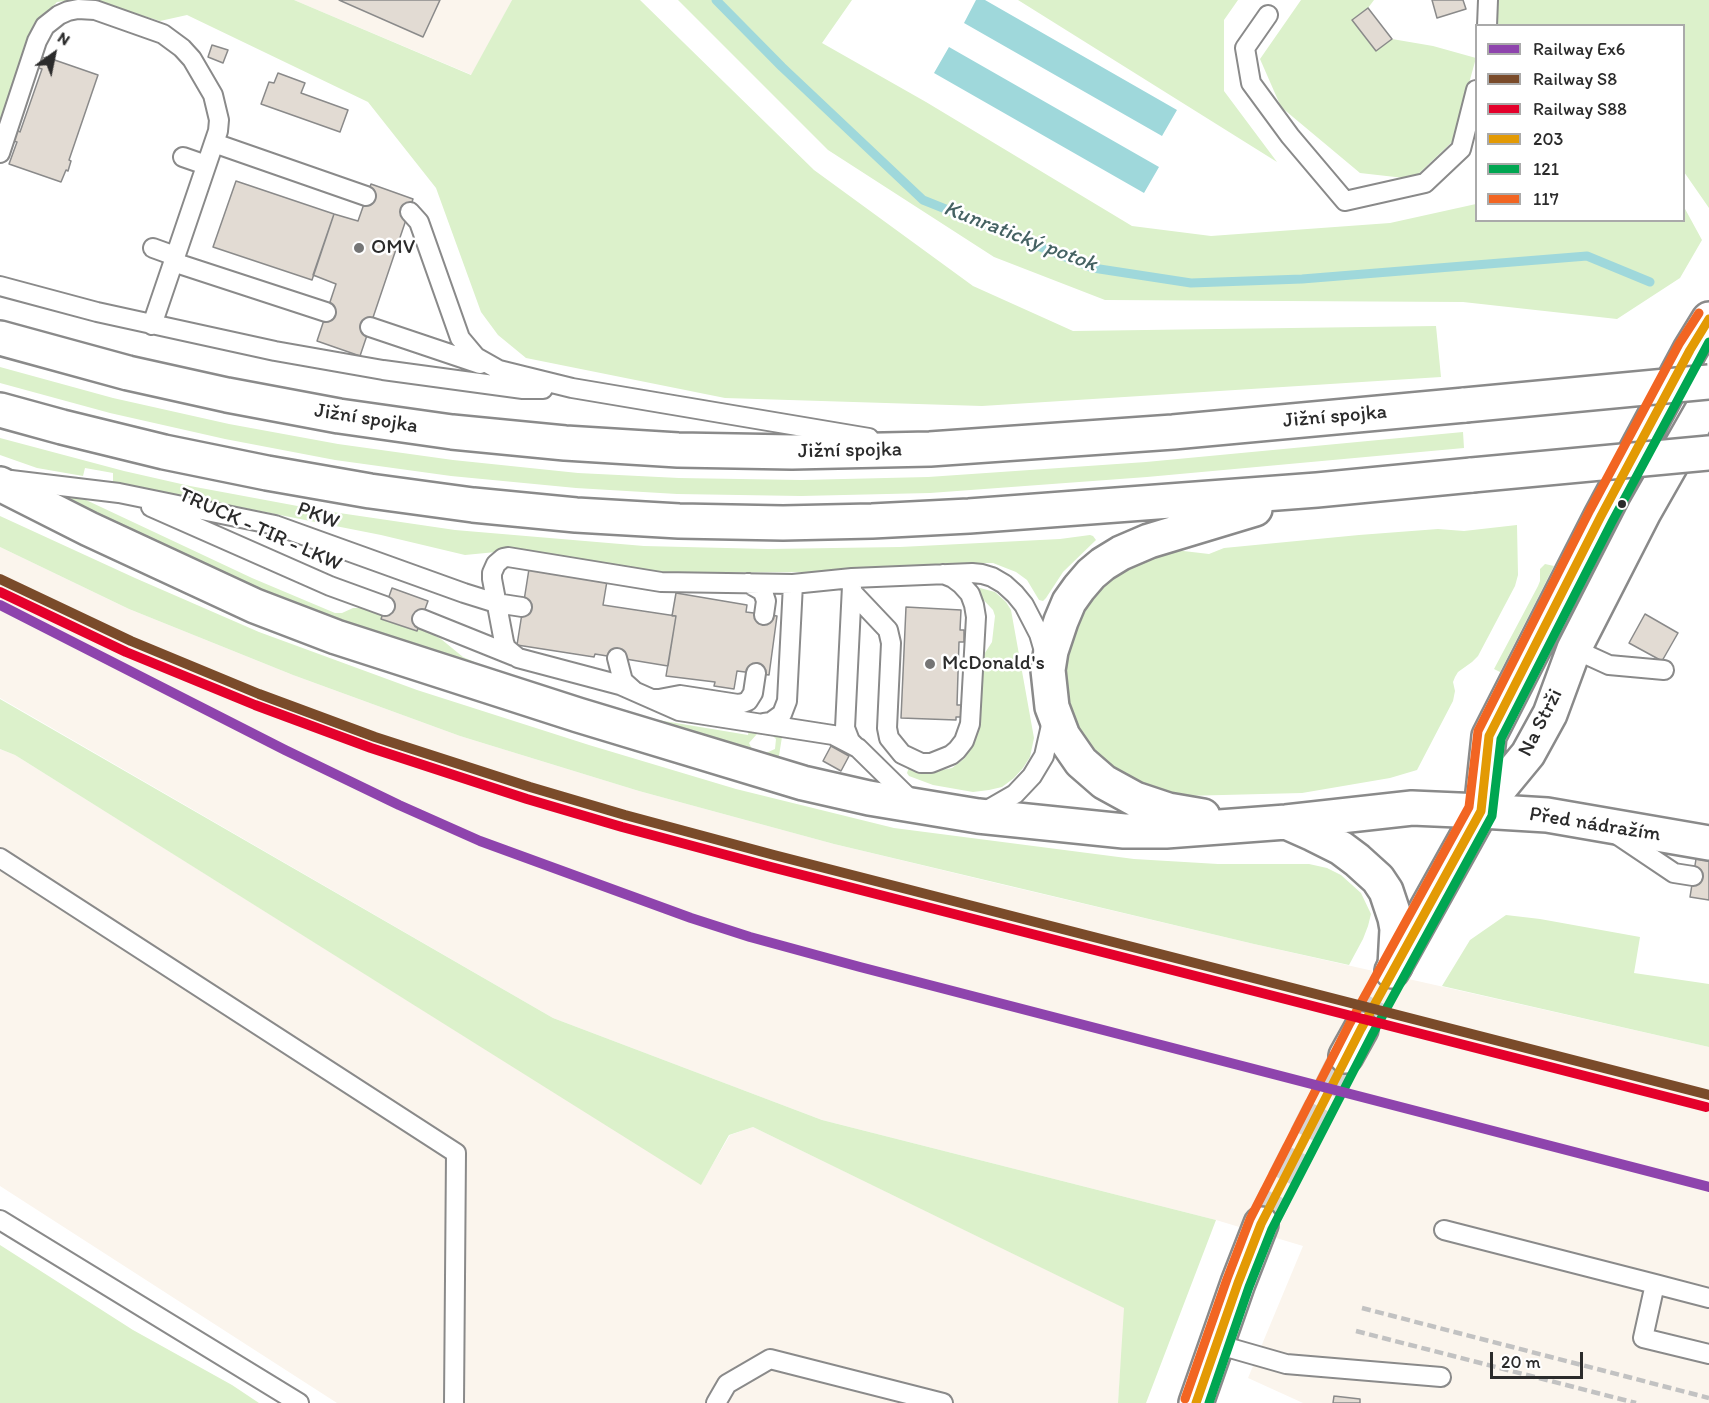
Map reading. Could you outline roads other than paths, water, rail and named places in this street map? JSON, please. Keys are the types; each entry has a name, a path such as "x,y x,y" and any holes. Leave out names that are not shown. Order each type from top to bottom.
{"main road":[{"name":"Na Strži","path":"1481,811 1489,736 1601,516 1709,319"},
{"name":"Jižní spojka","path":"0,338 128,373 339,416 452,432 565,443 678,450 792,452 930,449 1173,432 1709,382"},
{"name":"Na Strži","path":"1481,811 1528,754 1550,714 1574,649 1644,512 1709,398"},
{"path":"0,410 164,452 370,491 473,505 680,521 872,522 969,516 1317,490 1709,453"},
{"path":"0,484 89,529 255,606 336,637 578,715 803,783 868,798 978,816 1124,831 1166,831 1252,824"},
{"path":"1252,824 1168,810 1135,800 1092,772 1081,762 1063,736 1052,707 1048,670 1055,636 1069,602 1079,588 1104,564 1121,553 1149,541 1317,490"},
{"name":"Před nádražím","path":"1252,824 1412,808 1547,815 1709,843"},
{"path":"1286,822 1341,848 1378,879 1386,891 1397,929 1393,968 1481,811"},
{"path":"1196,1403 1261,1224"}],"lane":[{"path":"1487,24 1488,0"},
{"path":"0,153 40,33 59,15 78,9 95,10 163,34 182,48 192,59 213,95 219,120 218,132 152,325"},
{"path":"1268,15 1245,48 1251,83 1290,136 1345,201 1425,183 1461,149 1475,94"},
{"path":"214,143 366,196"},
{"path":"183,158 207,165"},
{"path":"410,212 423,231 460,338 476,357 499,370"},
{"path":"153,248 174,259 326,312"},
{"path":"0,286 97,312 274,351 383,370 523,389 572,388"},
{"path":"370,327 499,370 572,388 930,449"},
{"path":"0,479 119,493"},
{"name":"PKW","path":"119,493 275,525 464,593 522,608"},
{"name":"TRUCK - TIR - LKW","path":"119,493 330,586 385,606"},
{"path":"518,658 506,648 504,642 492,573 498,561 508,557 661,582 852,585 943,574 982,574 998,580 1016,594 1024,605 1039,634 1048,670"},
{"path":"852,585 888,630 891,643 888,738 902,754 912,760 931,763 957,750 964,741 970,724 976,617 974,605 970,594 961,584 943,574"},
{"path":"748,583 762,591 766,601 764,615"},
{"path":"764,723 771,722 782,714 787,701 793,584"},
{"path":"852,585 845,728 850,741 918,806"},
{"path":"422,619 518,658 620,685 679,711 833,735 858,748"},
{"path":"1574,649 1610,665 1664,670"},
{"path":"617,658 623,681 642,695 659,699 681,695 743,703 748,701 753,693 756,673"},
{"path":"978,816 1015,795 1039,766 1048,746 1052,707"},
{"path":"1604,826 1674,873 1693,876"},
{"path":"0,858 456,1153 454,1403"},
{"path":"0,1220 298,1403"},
{"path":"1444,1230 1709,1298"},
{"path":"1655,1284 1643,1338 1709,1354"},
{"path":"1216,1344 1286,1364 1441,1377"},
{"path":"716,1403 727,1384 770,1359 943,1403"}],"water":[{"path":"976,0 985,0 1177,110 1162,136 964,23"},
{"path":"949,47 1159,167 1144,193 934,73"}],"waterway":[{"name":"Kunratický potok","path":"716,0 782,67 923,200 1093,268 1191,283 1302,279 1587,256 1650,282"}],"tunnel":[{"path":"1361,1029 1392,971"},
{"path":"1261,1224 1346,1056"}],"railway":[{"path":"1362,1308 1709,1398"},
{"path":"1356,1331 1636,1403"}],"rail line":[{"name":"S8","path":"0,579 131,641 259,694 375,737 530,787 774,855 1709,1095"},
{"name":"S88","path":"0,592 126,652 255,705 371,748 527,799 771,867 1706,1107"},
{"name":"Ex6","path":"0,605 285,750 399,805 480,841 691,918 750,937 860,967 1709,1187"}],"place":[{"name":"OMV","path":"359,248"},
{"name":"McDonald's","path":"930,664"}]}
